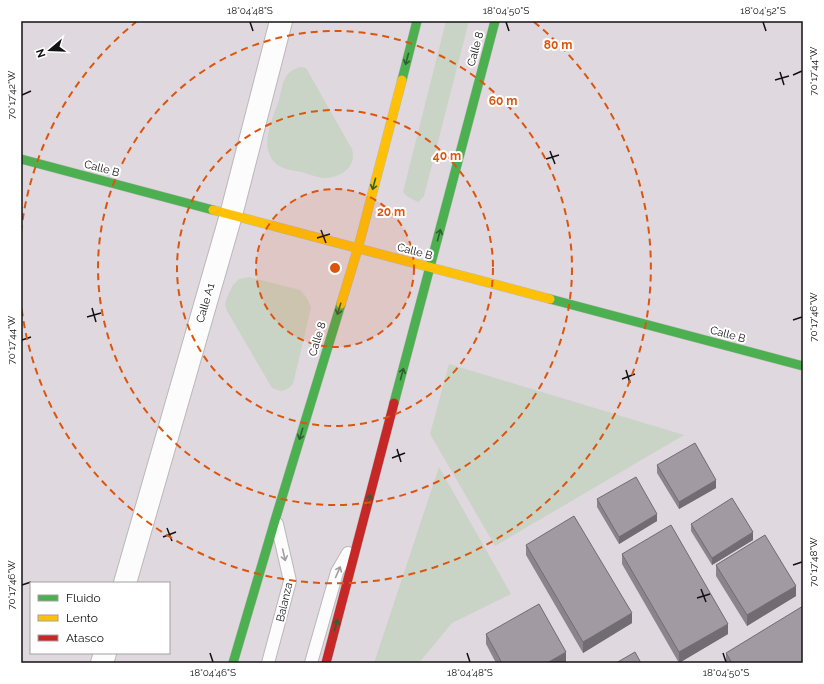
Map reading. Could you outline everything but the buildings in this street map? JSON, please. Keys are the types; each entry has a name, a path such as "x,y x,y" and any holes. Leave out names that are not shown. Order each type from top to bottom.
{"street":[{"name":"Calle A1","path":"125,582 230,215 281,21"},
{"name":"Calle 8","path":"233,663 358,248 417,21"},
{"name":"Calle 8","path":"326,663 495,21"},
{"name":"Calle B","path":"21,159 803,366"}],"lane":[{"name":"Balanza","path":"268,663 290,581 276,517"},
{"path":"311,663 336,572 361,532"}],"shaded area":[{"path":"21,21 803,21 803,663 21,663"}],"green space":[{"path":"446,21 469,21 424,196 418,202 408,197 403,192"},
{"path":"301,67 306,68 352,149 353,158 349,167 343,173 335,176 323,178 283,168 275,163 269,153 267,141 268,134 283,84 287,75 295,69"},
{"path":"249,277 300,290 307,298 311,308 293,384 285,390 280,391 272,388 227,311 225,304 233,285 239,279"},
{"path":"449,364 684,435 495,546 430,434"},
{"path":"439,467 511,594 452,623 419,663 374,663"}],"traffic: fast":[{"path":"402,80 417,21"},
{"path":"394,403 495,21"},
{"path":"21,159 213,210"},
{"path":"550,299 803,366"},
{"path":"233,663 341,304"}],"traffic: slow":[{"path":"341,304 358,248 402,80"},
{"path":"213,210 550,299"}],"traffic: jam":[{"path":"326,663 394,403"}]}
